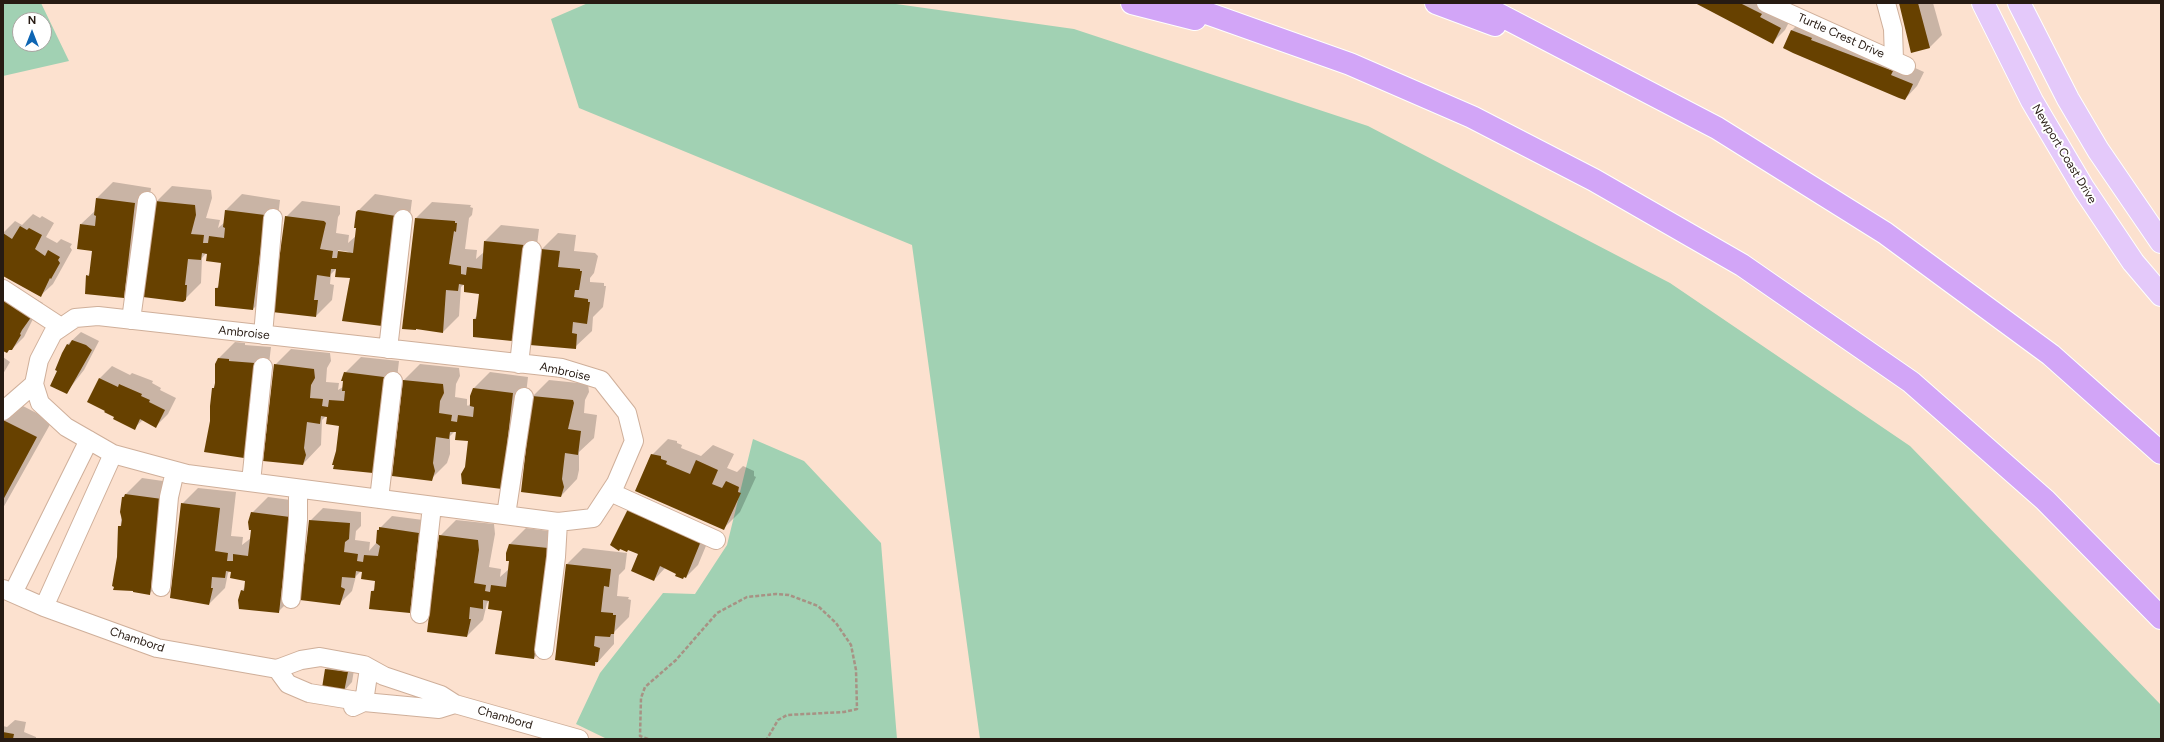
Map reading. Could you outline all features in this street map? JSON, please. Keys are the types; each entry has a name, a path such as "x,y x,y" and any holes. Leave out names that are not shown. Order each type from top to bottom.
{"highway":[{"path":"1132,3 1303,46"},
{"path":"1178,3 1303,46 1350,64 1472,117 1594,180 1742,265 1911,382 2045,500 2161,618"},
{"path":"1436,3 1575,54"},
{"path":"1477,3 1717,128 1885,233 2051,355 2161,453"}],"main road":[{"name":"Newport Coast Drive","path":"1983,3 2032,101 2084,189 2133,262 2161,295"},
{"path":"2019,3 2068,99 2098,150 2161,242"}],"street":[{"name":"Turtle Crest Drive","path":"1766,3 1900,63 1894,29 1886,3"},
{"path":"131,320 147,201"},
{"path":"263,335 273,218"},
{"path":"388,349 403,219"},
{"path":"519,364 532,250"},
{"path":"3,289 61,328"},
{"name":"Ambroise","path":"98,316 131,320 562,368 601,380 628,413 634,441 616,483 592,518 558,522 187,474 113,454 66,427 40,403 34,384 39,360 53,333 75,318 98,316"},
{"path":"251,482 263,367"},
{"path":"379,499 393,381"},
{"path":"3,411 34,384"},
{"path":"506,515 524,397"},
{"path":"8,591 89,440"},
{"path":"44,607 113,454"},
{"path":"161,587 169,497 175,471"},
{"path":"291,599 298,520 298,488"},
{"path":"610,492 716,540"},
{"path":"420,614 432,506"},
{"path":"544,650 556,557 558,522"},
{"name":"Chambord","path":"8,591 44,607 157,648 277,669 301,660 320,657 369,668 384,676 441,695 455,704 576,738"},
{"path":"364,702 369,668"},
{"name":"Chambord","path":"277,669 288,684 309,693 364,702 439,709 455,704"}],"path":[{"path":"648,739 640,736 641,698 645,687 676,660 717,613 747,597 776,594 789,595 818,606 836,623 851,646 856,670 857,709 844,712 786,716 778,720 766,739"}],"green space":[{"path":"3,3 41,3 45,12 12,12 12,52 52,52 52,26 69,61 3,76"},
{"path":"588,3 889,3 1074,29 1368,126 1670,283 1910,446 2161,705 2161,739 980,739 912,245 579,108 551,19"},
{"path":"753,439 804,461 881,543 897,739 607,739 576,724 600,673 663,593 695,594 727,545"}],"building":[{"path":"1695,3 1740,3 1762,14 1760,17 1781,28 1773,44"},
{"path":"1899,3 1918,3 1930,48 1911,53"},
{"path":"1791,30 1812,38 1811,40 1893,71 1891,75 1913,84 1905,100 1783,48"},
{"path":"96,198 135,203 124,298 85,294 86,275 89,276 92,251 77,249 80,224 95,226 96,216 94,215"},
{"path":"155,201 195,205 196,215 191,234 204,235 203,243 208,243 209,236 224,238 225,228 223,227 225,210 265,215 253,310 215,306 215,288 218,288 221,263 206,261 207,254 202,253 201,260 188,259 185,285 187,285 186,300 183,302 143,297"},
{"path":"358,210 396,216 382,326 342,321 350,278 335,277 336,269 331,269 330,277 317,275 314,300 318,300 316,317 272,312 285,216 324,221 326,223 320,249 333,251 332,258 337,258 338,251 353,253 356,228 354,228 356,212"},
{"path":"415,218 455,221 455,223 457,223 456,232 454,231 449,264 461,266 461,274 466,275 467,267 482,269 484,241 524,245 512,341 473,337 473,319 476,319 479,294 464,292 464,285 459,284 458,291 446,290 443,333 416,329 402,329"},
{"path":"20,226 27,230 29,228 42,235 35,249 45,256 48,250 60,257 58,260 60,263 51,279 50,278 41,297 3,276 3,233 12,239"},
{"path":"541,249 560,251 558,267 580,269 580,271 582,271 579,290 575,290 574,297 588,299 588,302 590,302 587,324 573,322 572,333 577,334 576,349 530,345"},
{"path":"3,299 32,316 22,330 21,335 12,350 9,350 7,353 3,351"},
{"path":"72,340 86,345 92,350 67,394 50,386 57,371 55,370 62,353 67,344 69,345"},
{"path":"218,358 229,359 229,361 255,363 244,458 204,452 210,421 212,388 214,388 215,383 215,364"},
{"path":"274,364 314,369 315,378 311,385 310,398 323,399 322,406 328,407 329,400 344,401 345,391 342,391 343,381 341,381 344,372 384,377 373,473 333,469 334,465 332,465 336,451 339,426 326,424 327,417 321,416 320,424 307,422 304,448 306,455 303,465 263,461"},
{"path":"99,378 118,387 119,384 142,394 141,396 150,400 149,402 165,410 156,428 140,419 135,430 113,419 114,417 104,412 105,411 87,402"},
{"path":"403,380 443,384 444,393 440,401 439,413 452,415 451,421 457,422 458,415 473,417 474,407 470,406 470,396 473,388 513,393 502,489 462,484 461,474 465,467 468,441 455,440 456,432 450,432 449,439 436,437 433,463 435,471 432,481 392,476"},
{"path":"532,396 573,400 574,403 568,429 581,431 578,455 565,453 562,479 564,487 561,497 521,492"},
{"path":"3,420 37,437 3,500"},
{"path":"651,454 661,456 661,459 667,461 666,464 690,474 696,460 718,470 712,484 722,488 726,481 739,487 738,492 741,493 724,530 635,491"},
{"path":"125,494 162,499 150,595 133,591 113,590 114,587 112,586 117,557 118,526 121,526 122,520 120,512 122,497 124,497"},
{"path":"181,503 220,508 215,551 228,553 227,561 233,561 233,554 248,556 251,530 249,530 248,522 251,512 290,517 279,613 239,609 238,600 241,590 244,591 245,581 230,578 231,572 226,571 225,578 212,577 211,588 213,588 209,605 170,598"},
{"path":"628,509 701,541 686,578 684,577 683,579 675,576 676,574 660,566 654,581 631,571 638,554 628,550 627,552 620,549 619,551 610,545"},
{"path":"309,520 350,523 349,539 345,542 344,552 358,554 357,561 363,562 364,555 378,556 380,546 376,543 377,530 379,530 379,527 419,533 410,613 369,609 371,591 374,591 375,581 361,579 362,572 356,571 355,578 342,577 341,587 345,589 340,605 300,600"},
{"path":"439,535 478,540 479,550 474,583 486,585 485,591 490,592 491,585 506,587 509,561 506,561 506,553 509,544 548,548 534,659 495,654 502,611 488,609 489,601 483,600 483,609 470,607 469,619 471,619 467,637 427,632"},
{"path":"566,564 611,569 609,587 604,586 601,612 613,613 613,615 616,615 614,634 611,634 610,637 595,636 594,646 600,648 598,662 595,662 595,666 555,660"},
{"path":"325,669 348,672 344,692 322,688"},
{"path":"3,732 14,734 13,739 3,739"}]}
